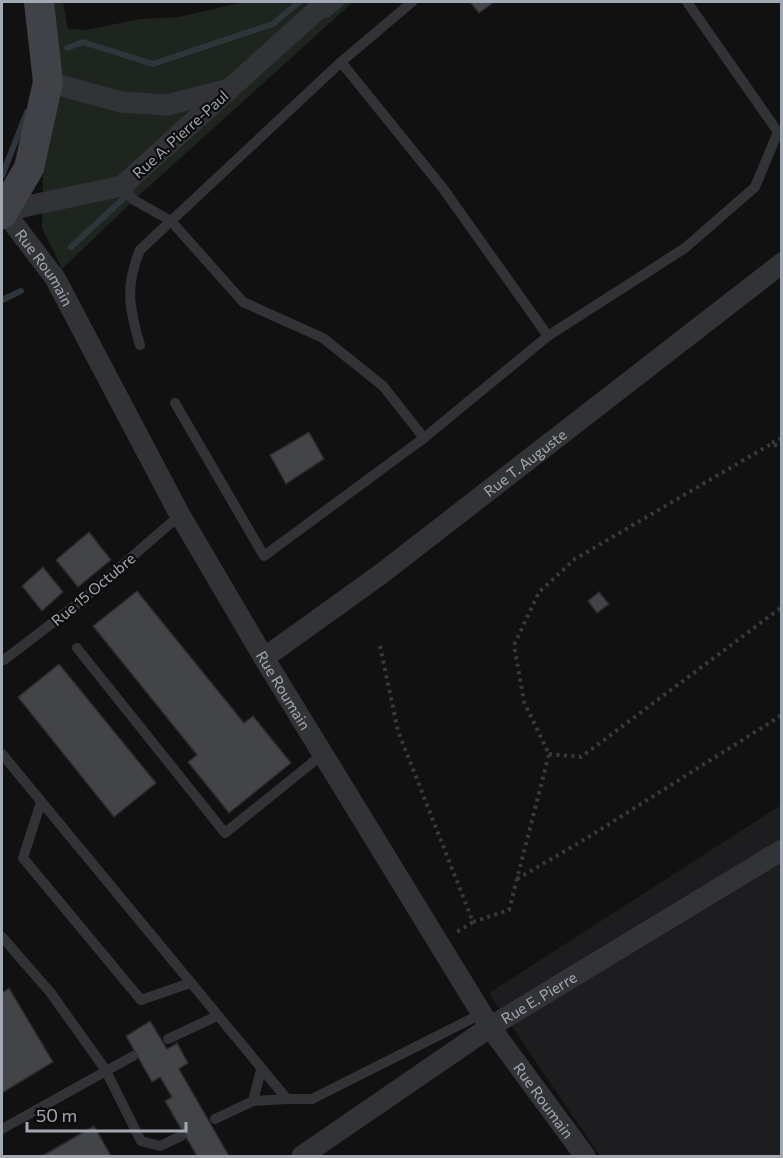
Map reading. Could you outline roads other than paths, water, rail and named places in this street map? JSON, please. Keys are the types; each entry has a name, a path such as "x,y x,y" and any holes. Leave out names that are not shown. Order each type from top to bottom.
{"main road":[{"path":"3,212 29,168 48,82 39,2"}],"street":[{"name":"Rue A. Pierre-Paul","path":"3,212 122,186 326,2"},
{"path":"48,82 121,102 167,105 228,90"},
{"name":"Rue Roumain","path":"3,212 55,278 180,515 323,754 487,1020 585,1156"},
{"name":"Rue T. Auguste","path":"264,658 381,574 782,264"},
{"name":"Rue E. Pierre","path":"302,1156 487,1020 782,850"}],"lane":[{"path":"140,345 130,311 130,275 140,250 341,62 412,2"},
{"path":"175,403 264,556 424,438 548,336 686,248 755,187 778,132 687,2"},
{"path":"341,62 442,187 548,336"},
{"path":"122,186 134,200 171,221 243,302 322,338 382,386 424,438"},
{"name":"Rue 15 Octubre","path":"4,660 81,601 180,515"},
{"path":"77,648 225,833 323,754"},
{"path":"2,754 287,1099"},
{"path":"41,802 23,858 30,867 141,1000 190,983"},
{"path":"2,937 50,992 105,1069 141,1141 160,1146 181,1136"},
{"path":"168,1039 217,1016"},
{"path":"215,1119 253,1101 312,1099 487,1020"},
{"path":"2,1129 105,1069 133,1056"},
{"path":"253,1101 261,1070"}],"waterway":[{"path":"67,48 83,42 153,64 273,24 299,2"},
{"path":"327,15 342,2"},
{"path":"2,176 27,112"},
{"path":"71,247 123,199"},
{"path":"2,300 21,291"}]}
